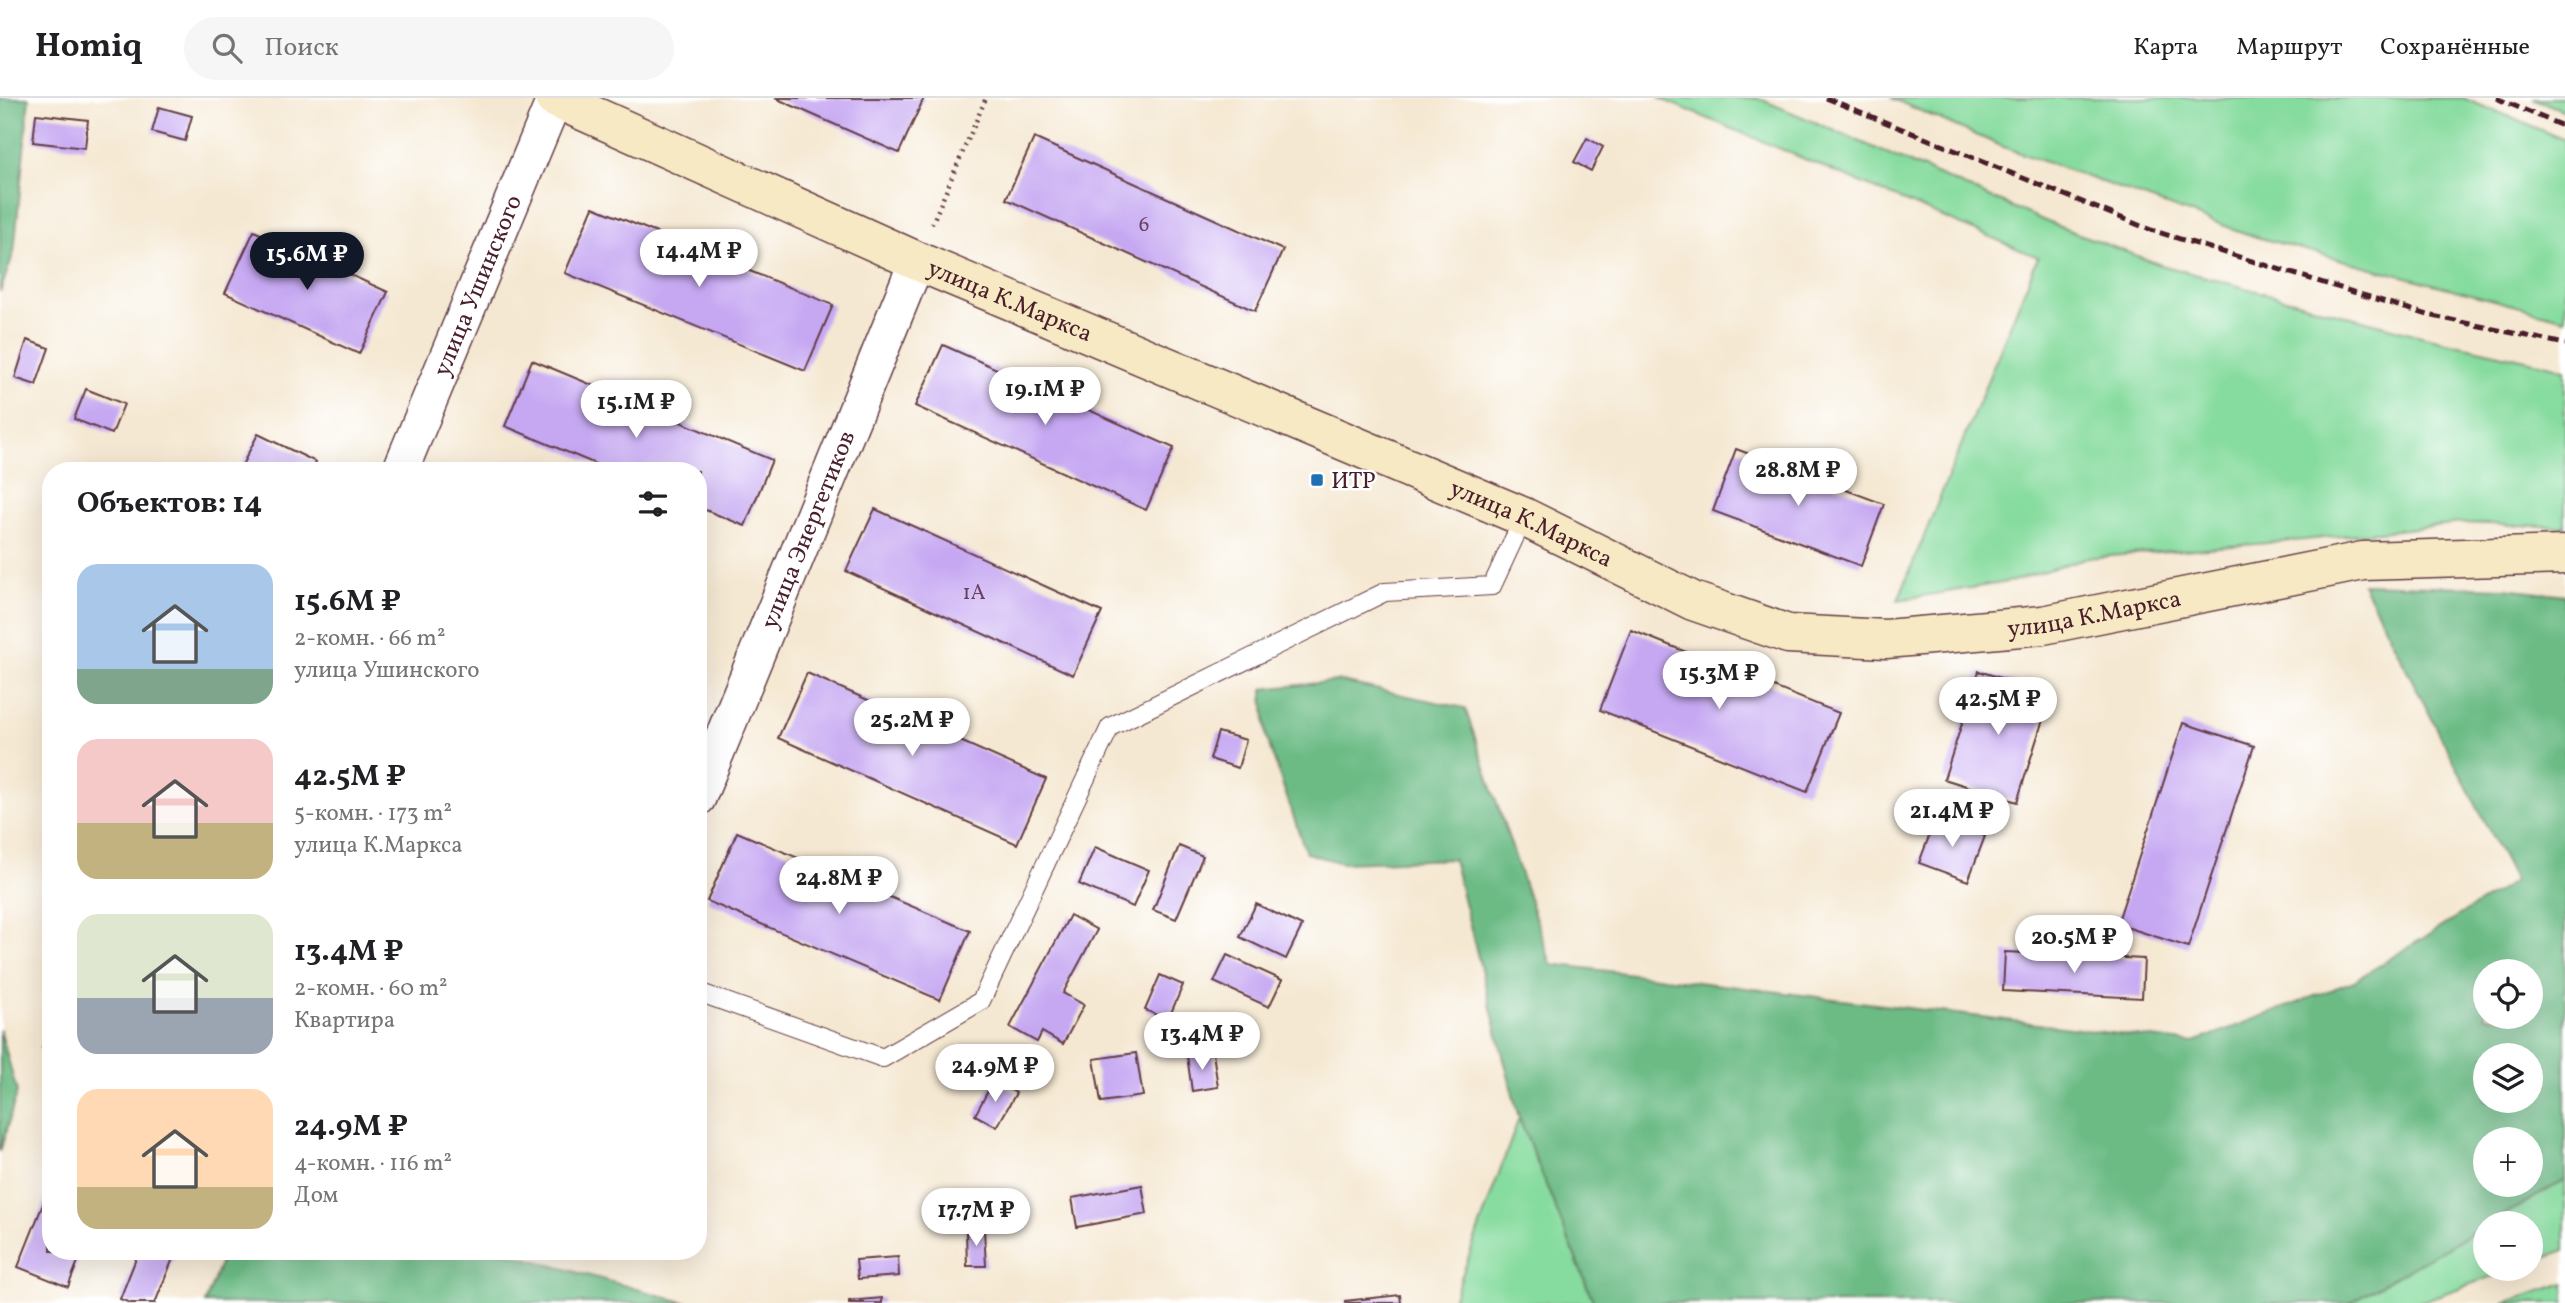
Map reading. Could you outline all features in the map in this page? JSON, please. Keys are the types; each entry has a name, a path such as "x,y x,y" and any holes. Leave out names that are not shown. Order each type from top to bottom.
{"main road":[{"name":"улица К.Маркса","path":"555,98 917,261 1524,517 1693,601 1788,634 1885,639 2043,625 2363,561 2565,555"}],"street":[{"name":"улица Ушинского","path":"404,462 555,98"},
{"name":"улица Энергетиков","path":"707,776 917,261"}],"lane":[{"path":"707,995 883,1058 981,1001 1110,727 1385,592 1492,586 1524,517"}],"path":[{"path":"917,261 986,98"}],"green space":[{"path":"0,98 29,98 14,252 0,292"},
{"path":"1659,98 1758,98 2052,224 2161,265 2425,337 2565,369 2565,527 2461,523 2304,540 2085,558 2013,581 1898,600 2038,257"},
{"path":"1891,98 2463,98 2565,140 2565,319 2256,237 2006,148"},
{"path":"2533,98 2565,98 2565,111"},
{"path":"2363,584 2505,588 2565,595 2565,1180 2543,1193 2543,1127 2473,1127 2473,1197 2535,1197 2511,1211 2473,1211 2473,1232 2349,1303 1594,1303 1519,1118 1453,859 1342,863 1306,853 1266,736 1263,689 1337,681 1465,708 1551,964 2192,1043 2354,981 2515,881"},
{"path":"0,1029 17,1092 0,1152"},
{"path":"1519,1118 1594,1303 1452,1303"},
{"path":"2565,1180 2565,1250 2543,1258 2543,1211 2511,1211 2535,1197 2543,1197 2543,1193"},
{"path":"2473,1233 2473,1281 2479,1281 2417,1303 2349,1303"},
{"path":"222,1260 533,1260 687,1303 205,1303"},
{"path":"2565,1283 2565,1303 2504,1303"}],"building":[{"path":"775,98 924,98 899,153"},
{"path":"159,107 192,116 185,141 152,132"},
{"path":"36,114 88,120 85,148 33,142"},
{"path":"1034,138 1283,250 1255,311 1006,199"},
{"path":"1587,138 1603,147 1591,171 1574,162"},
{"path":"593,207 833,305 805,371 565,273"},
{"path":"254,231 388,292 359,354 225,293"},
{"path":"27,340 49,348 36,385 15,378"},
{"path":"943,345 1174,448 1146,510 915,406"},
{"path":"532,360 772,460 745,526 707,511 707,462 591,462 505,426"},
{"path":"86,389 124,404 112,434 74,419"},
{"path":"258,434 316,462 244,462"},
{"path":"1736,449 1884,504 1861,566 1713,511"},
{"path":"875,509 1102,612 1073,675 846,571"},
{"path":"1631,630 1839,713 1807,792 1600,710"},
{"path":"1979,671 2051,694 2017,802 1944,779"},
{"path":"807,673 1046,779 1017,844 778,738"},
{"path":"2183,723 2254,746 2188,947 2117,924"},
{"path":"1218,732 1246,740 1238,768 1210,759"},
{"path":"1936,818 1985,836 1968,881 1919,863"},
{"path":"737,832 970,931 940,1000 707,901"},
{"path":"1179,846 1203,856 1176,919 1153,910"},
{"path":"1095,847 1149,870 1133,907 1079,884"},
{"path":"1256,904 1302,926 1286,959 1240,937"},
{"path":"1070,915 1097,930 1063,993 1084,1005 1063,1044 1042,1032 1037,1042 1010,1027"},
{"path":"2005,952 2144,959 2142,998 2003,991"},
{"path":"1227,955 1282,980 1269,1007 1214,982"},
{"path":"1160,975 1183,985 1168,1020 1145,1010"},
{"path":"1136,1053 1143,1096 1101,1102 1094,1059"},
{"path":"1213,1053 1218,1087 1192,1091 1187,1056"},
{"path":"994,1080 1016,1093 997,1127 975,1115"},
{"path":"1142,1185 1147,1214 1077,1227 1072,1198"},
{"path":"42,1207 42,1260 78,1260 68,1287 18,1267"},
{"path":"966,1230 984,1230 986,1266 967,1266"},
{"path":"898,1257 899,1276 858,1279 856,1260"},
{"path":"135,1260 172,1260 155,1303 130,1303 120,1299"},
{"path":"1400,1295 1401,1303 1345,1303 1345,1301"},
{"path":"882,1298 882,1303 849,1303 849,1301"}],"railway":[{"path":"1826,98 2151,230 2428,315 2565,344"},
{"path":"2496,98 2565,127"}],"place":[{"name":"ИТР","path":"1317,480"}]}
